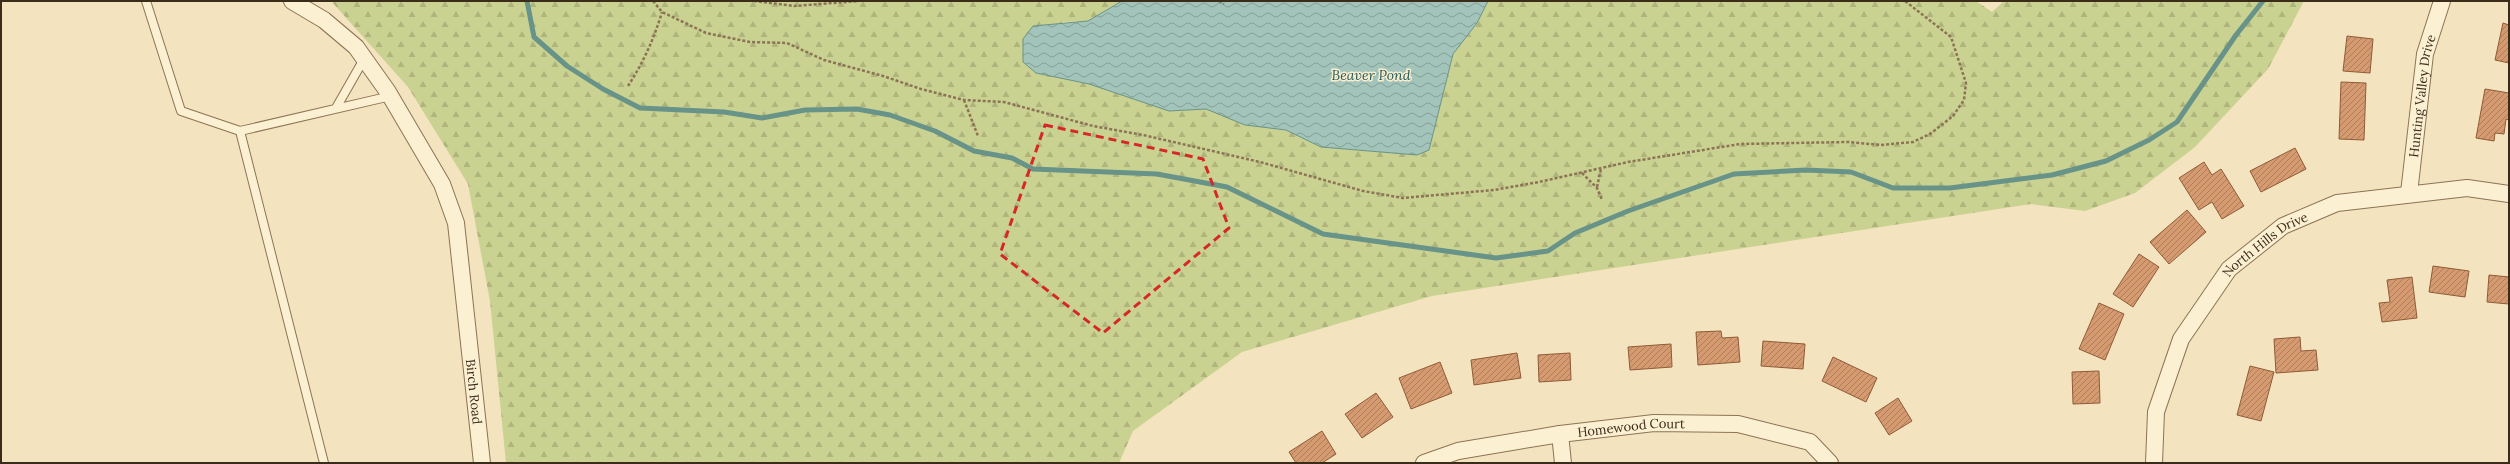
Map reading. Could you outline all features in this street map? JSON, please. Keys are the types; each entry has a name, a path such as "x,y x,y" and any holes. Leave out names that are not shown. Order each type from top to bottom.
{"street":[{"name":"Birch Road","path":"292,1 324,20 356,47 391,96 442,184 456,223 482,463"},
{"name":"Hunting Valley Drive","path":"2409,193 2425,54 2442,1"},
{"name":"North Hills Drive","path":"2154,463 2156,412 2181,339 2229,269 2283,226 2337,202 2409,193 2467,188 2509,194"},
{"name":"Homewood Court","path":"1424,463 1458,451 1560,434 1654,423 1738,424 1810,442 1830,463"},
{"path":"1560,434 1563,463"}],"lane":[{"path":"146,1 181,111 240,131 391,96"},
{"path":"336,108 364,59"},
{"path":"240,131 324,463"}],"path":[{"path":"653,1 662,12 706,33 750,42 787,43 824,60 964,100 1004,102 1079,123 1143,135 1260,162 1363,191 1403,198 1494,190 1601,169 1628,162 1740,144 1848,142 1881,145 1913,142 1930,134 1953,116 1964,100 1966,83 1951,37 1906,1"},
{"path":"754,1 794,6 858,1"},
{"path":"1219,1 1224,4"},
{"path":"628,86 641,66 655,37 662,12"},
{"path":"964,100 978,136"},
{"path":"1597,188 1601,169"},
{"path":"1582,172 1597,188 1602,200"}],"highlighted area":[{"path":"1045,125 1203,159 1229,228 1103,333 1000,254"}],"green space":[{"path":"331,1 1122,1 1089,21 1063,22 1036,73 1089,84 1169,111 1206,109 1245,125 1286,130 1321,147 1416,155 1429,150 1453,54 1477,23 1488,1 1976,1 1992,12 2004,1 2304,1 2268,69 2195,147 2135,193 2085,211 2031,204 1432,296 1242,352 1133,431 1119,463 506,463 490,301 468,184 408,87"}],"water":[{"name":"Beaver Pond","path":"1122,1 1488,1 1477,23 1453,54 1429,150 1417,155 1321,147 1286,130 1245,125 1206,109 1169,111 1089,84 1036,73 1023,62 1023,39 1033,26 1088,21"}],"building":[{"path":"2503,23 2509,25 2509,63 2495,60"},
{"path":"2347,36 2373,39 2370,73 2343,71"},
{"path":"2341,82 2366,83 2364,140 2339,139"},
{"path":"2485,89 2509,93 2509,120 2506,119 2504,134 2495,133 2494,141 2476,138"},
{"path":"2295,148 2306,169 2261,192 2250,171"},
{"path":"2204,162 2212,175 2221,169 2244,206 2222,219 2212,202 2199,210 2179,178"},
{"path":"2187,210 2206,232 2169,264 2150,242"},
{"path":"2139,254 2159,267 2133,307 2113,294"},
{"path":"2433,266 2469,271 2465,297 2429,292"},
{"path":"2489,275 2509,277 2509,304 2487,302"},
{"path":"2412,277 2417,318 2382,322 2379,303 2390,302 2387,280"},
{"path":"2099,303 2124,314 2105,360 2079,349"},
{"path":"1721,331 1722,338 1738,337 1740,362 1698,365 1696,332"},
{"path":"2300,337 2301,351 2316,350 2318,370 2276,373 2274,339"},
{"path":"1763,341 1805,344 1803,369 1761,366"},
{"path":"1671,344 1672,367 1630,370 1628,347"},
{"path":"1517,353 1521,378 1474,385 1471,360"},
{"path":"1570,353 1571,380 1539,382 1538,355"},
{"path":"1833,357 1877,378 1866,402 1822,381"},
{"path":"1440,362 1452,393 1411,409 1399,378"},
{"path":"2250,366 2274,372 2261,421 2237,415"},
{"path":"2099,371 2100,403 2073,404 2072,372"},
{"path":"1376,393 1393,417 1362,438 1345,414"},
{"path":"1898,398 1912,421 1889,435 1875,413"},
{"path":"1322,431 1336,454 1322,463 1296,463 1289,452"}],"waterway":[{"path":"527,1 534,37 567,66 603,89 640,108 724,112 762,118 805,110 857,109 890,115 935,131 974,151 1012,158 1033,169 1157,174 1227,187 1323,234 1496,258 1548,251 1575,233 1628,211 1734,174 1806,170 1851,172 1893,188 1950,188 2052,175 2106,161 2149,140 2177,122 2236,35 2263,1"}]}
